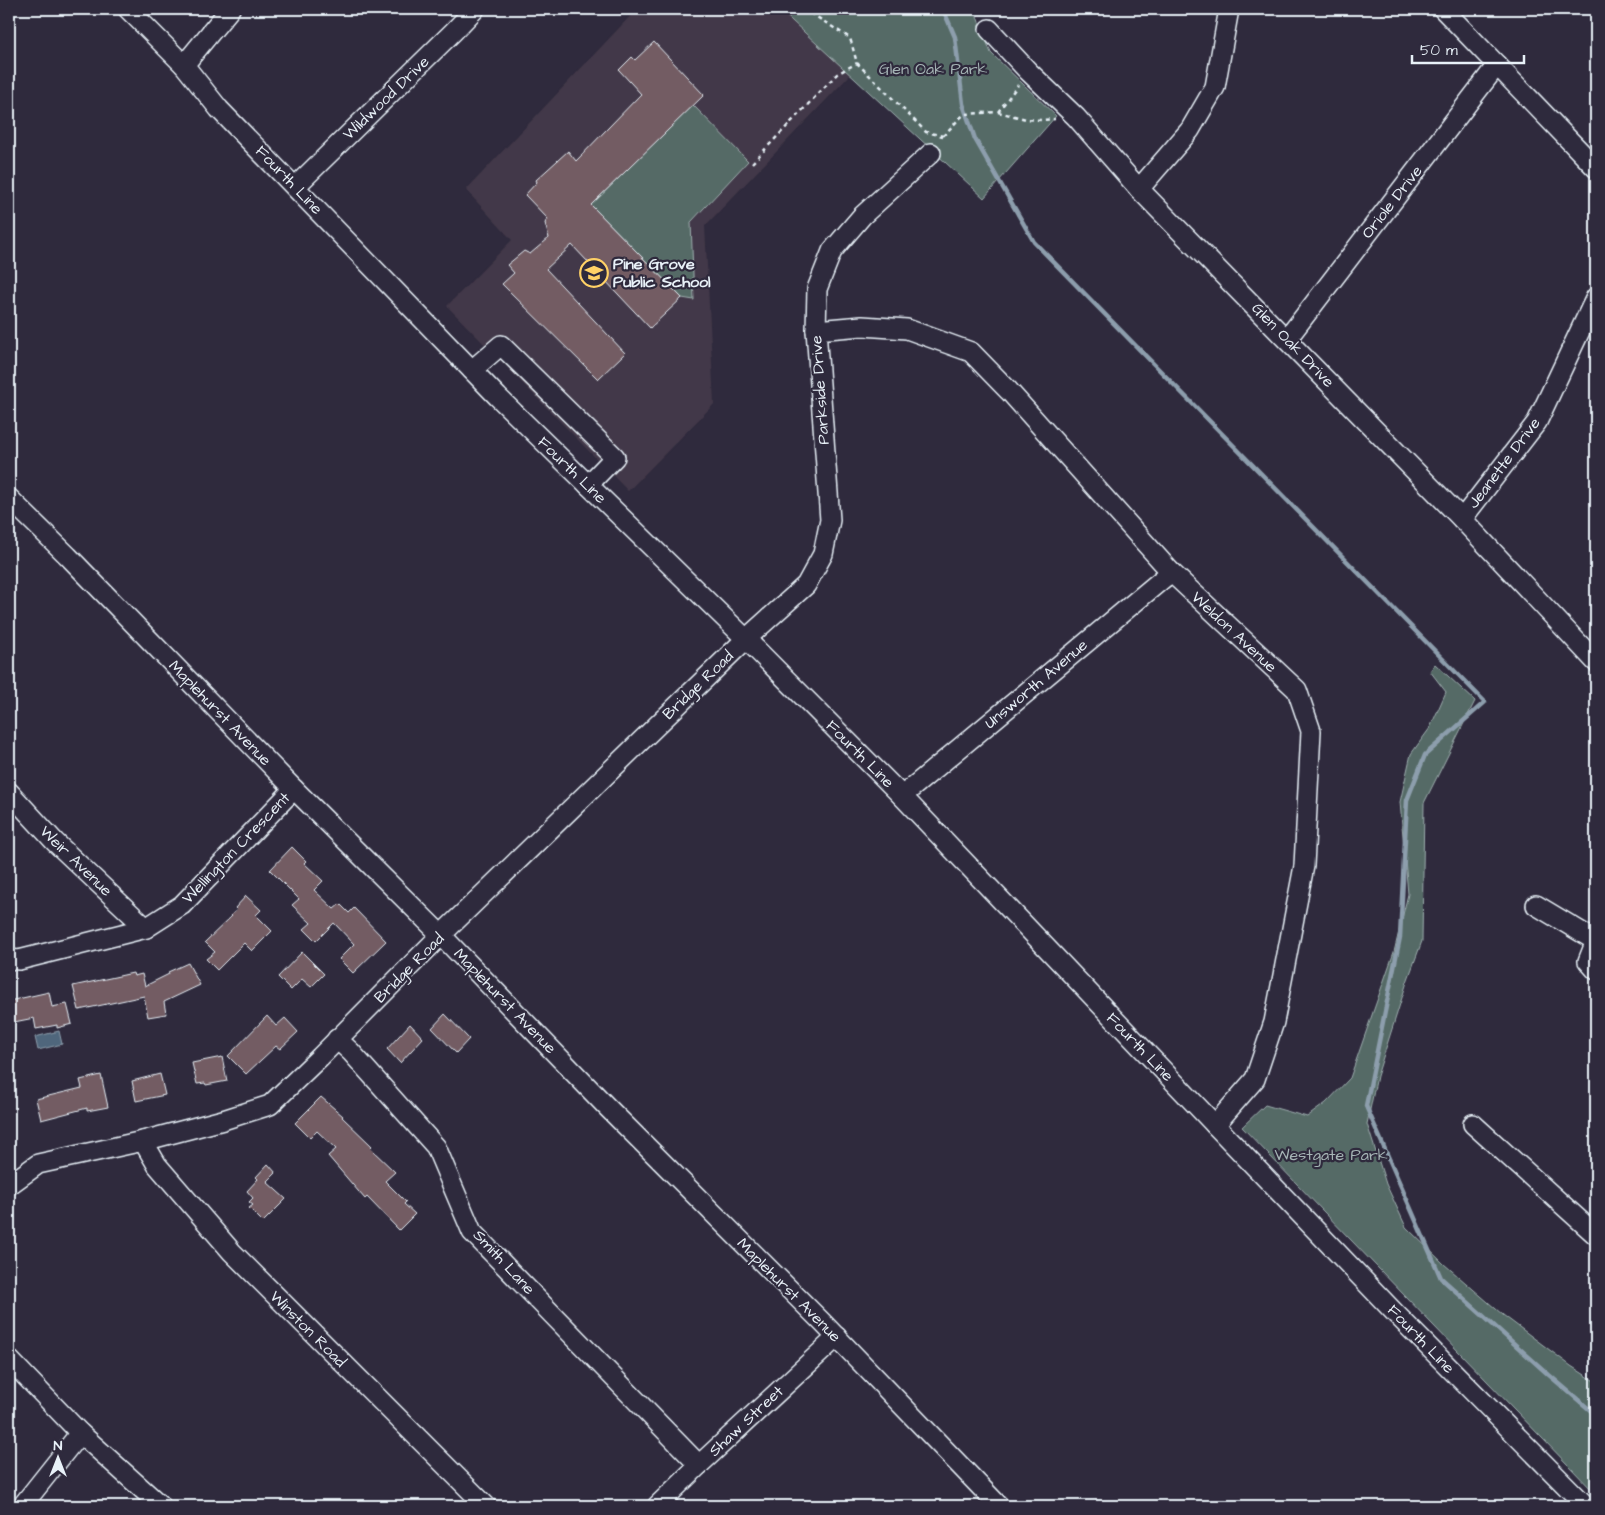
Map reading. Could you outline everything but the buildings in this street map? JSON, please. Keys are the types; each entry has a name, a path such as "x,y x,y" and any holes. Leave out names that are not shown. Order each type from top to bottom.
{"street":[{"name":"Fourth Line","path":"128,9 184,66 220,109 472,370 746,639 902,796 1398,1316 1586,1506"},
{"path":"184,66 230,9"},
{"name":"Wildwood Drive","path":"295,187 475,9"},
{"path":"1140,189 1190,130 1215,87 1229,9"},
{"path":"1445,10 1596,168"},
{"name":"Glen Oak Drive","path":"989,29 1028,71 1076,117 1140,189 1462,519 1596,662"},
{"name":"Oriole Drive","path":"1287,339 1497,66"},
{"name":"Parkside Drive","path":"746,639 806,585 823,554 830,520 816,330 817,289 832,251 862,216 931,153"},
{"name":"Jeanette Drive","path":"1462,519 1537,422 1596,297"},
{"name":"Weldon Avenue","path":"816,330 862,326 907,328 971,352 1009,390 1171,572 1297,690 1311,731 1304,866 1274,1022 1255,1079 1215,1125"},
{"path":"472,370 501,345 615,457 588,485"},
{"name":"Maplehurst Avenue","path":"9,498 68,556 294,789 441,935 608,1108 837,1337 994,1504"},
{"name":"Unsworth Avenue","path":"902,796 1171,572"},
{"name":"Bridge Road","path":"9,1185 38,1164 142,1141 224,1120 270,1105 441,935 746,639"},
{"name":"Wellington Crescent","path":"9,959 19,960 146,928 182,905 294,789"},
{"name":"Weir Avenue","path":"9,792 55,842 146,928"},
{"path":"1536,905 1596,941 1588,961 1596,970"},
{"name":"Smith Lane","path":"337,1039 351,1052 436,1147 472,1232 699,1465"},
{"path":"1474,1124 1596,1235"},
{"name":"Winston Road","path":"142,1141 157,1165 232,1252 486,1506"},
{"name":"Shaw Street","path":"657,1506 837,1337"},
{"path":"9,1359 80,1433 161,1506"},
{"path":"22,1506 80,1433"}],"path":[{"path":"804,9 850,38 857,63 926,132 943,136"},
{"path":"969,9 974,15"},
{"path":"752,163 837,74 857,63"},
{"path":"998,112 1028,71"},
{"path":"931,153 943,136 965,114 998,112 1042,120 1076,117"}],"shaded area":[{"name":"Pine Grove Public School","path":"637,9 779,9 851,74 705,226 714,404 628,491 447,306 512,240 466,190"}],"green space":[{"name":"Glen Oak Park","path":"779,9 974,9 991,53 1056,116 984,198"},
{"path":"693,105 748,161 691,222 694,300 682,298 591,205"},
{"name":"Westgate Park","path":"1435,664 1475,701 1424,803 1422,941 1377,1076 1367,1124 1386,1184 1406,1227 1444,1264 1503,1315 1571,1366 1596,1382 1596,1494 1242,1127 1265,1105 1307,1117 1326,1103 1350,1078 1394,952 1408,894 1400,802 1411,754 1430,728 1446,692 1430,671"}],"water":[{"path":"59,1031 62,1044 38,1050 35,1037"}],"waterway":[{"path":"943,9 955,37 963,104 975,139 1034,242 1485,702 1425,755 1407,800 1400,937 1366,1106 1441,1278 1596,1415"}],"place":[{"name":"Pine Grove Public School","path":"594,273"}]}
